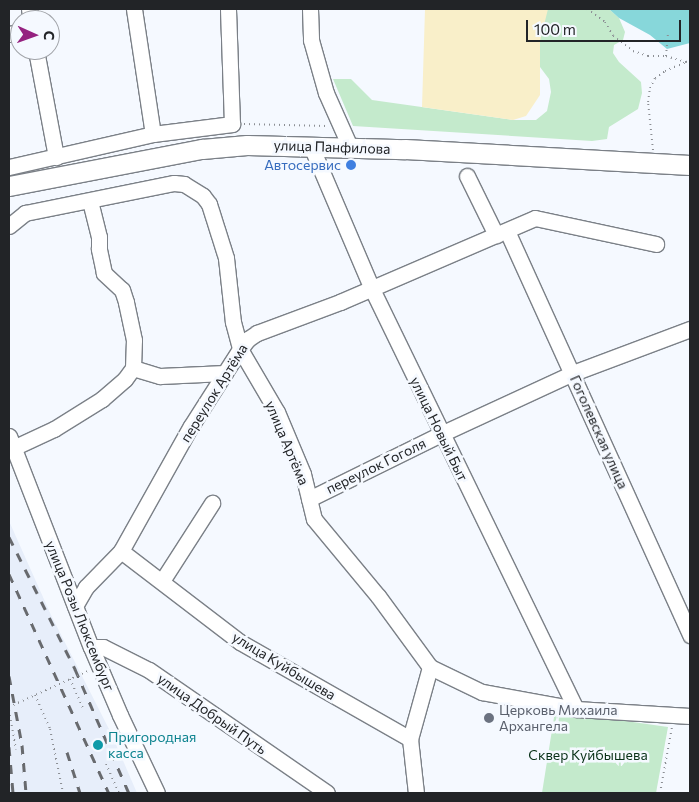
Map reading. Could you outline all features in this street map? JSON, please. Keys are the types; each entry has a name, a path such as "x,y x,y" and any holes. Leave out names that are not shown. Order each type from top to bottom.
{"main road":[{"name":"улица Панфилова","path":"9,186 202,149 246,145 656,157 690,165"}],"street":[{"path":"134,9 153,134"},
{"path":"9,167 153,134 232,124 228,9"},
{"path":"310,9 311,40 326,93 339,126 350,147"},
{"path":"38,60 56,157"},
{"name":"улица Новый Быт","path":"311,146 372,287 441,434 576,709"},
{"name":"Гоголевская улица","path":"467,176 501,233 573,373 690,635"},
{"name":"улица Артёма","path":"90,202 174,183 193,188 209,204 226,258 233,322 240,350 277,412 303,474 314,520 378,596 430,667"},
{"path":"9,226 25,213 90,202 99,237 98,248 104,273 122,290 134,340 133,368 125,379 102,399 54,429 11,442"},
{"name":"переулок Артёма","path":"75,606 86,587 121,551 192,426 225,373 248,339 257,333 340,302 534,218 656,244"},
{"name":"переулок Гоголя","path":"310,499 441,434 573,373 690,329"},
{"path":"133,368 160,376 225,373"},
{"name":"улица Розы Люксембург","path":"11,442 91,647 120,715 157,793"},
{"path":"162,581 212,504"},
{"name":"улица Куйбышева","path":"121,551 240,642 410,739"},
{"name":"улица Добрый Путь","path":"91,647 103,647 149,670 327,793"},
{"path":"416,793 410,739 430,667 482,692 576,709 690,716"}],"path":[{"path":"587,9 605,22 614,36 633,51 648,56 666,56 686,62"},
{"path":"666,56 668,33"},
{"path":"656,157 648,102 650,88 655,78 664,71 690,60"},
{"path":"232,124 339,126"},
{"path":"16,749 9,709 88,671"},
{"path":"70,679 84,710"},
{"path":"35,695 50,729 63,793"},
{"path":"660,793 670,744 672,715"},
{"path":"106,764 119,793"}],"shaded area":[{"path":"9,521 51,615 112,735 137,793 9,793"}],"green space":[{"path":"547,9 609,9 619,18 625,32 623,40 614,45 613,53 619,62 641,82 642,93 638,109 609,127 607,139 592,141 353,126 333,79 351,79 372,100 513,120 536,120 547,111 551,92 549,79 537,63 535,52"},
{"name":"Сквер Куйбышева","path":"555,711 668,727 656,793 542,793"}],"sand":[{"path":"425,9 548,9 540,41 540,95 526,116 513,120 422,107"}],"water":[{"path":"609,9 690,9 690,43 667,49 650,35 619,18"}],"railway":[{"path":"9,537 75,669 129,793"},
{"path":"9,574 109,793"},
{"path":"9,676 22,745 26,793"},
{"path":"9,747 13,793"},
{"path":"67,752 80,793"}],"place":[{"name":"Автосервис","path":"351,165"},
{"name":"Церковь Михаила Архангела","path":"489,718"},
{"name":"Пригородная касса","path":"98,745"}]}
